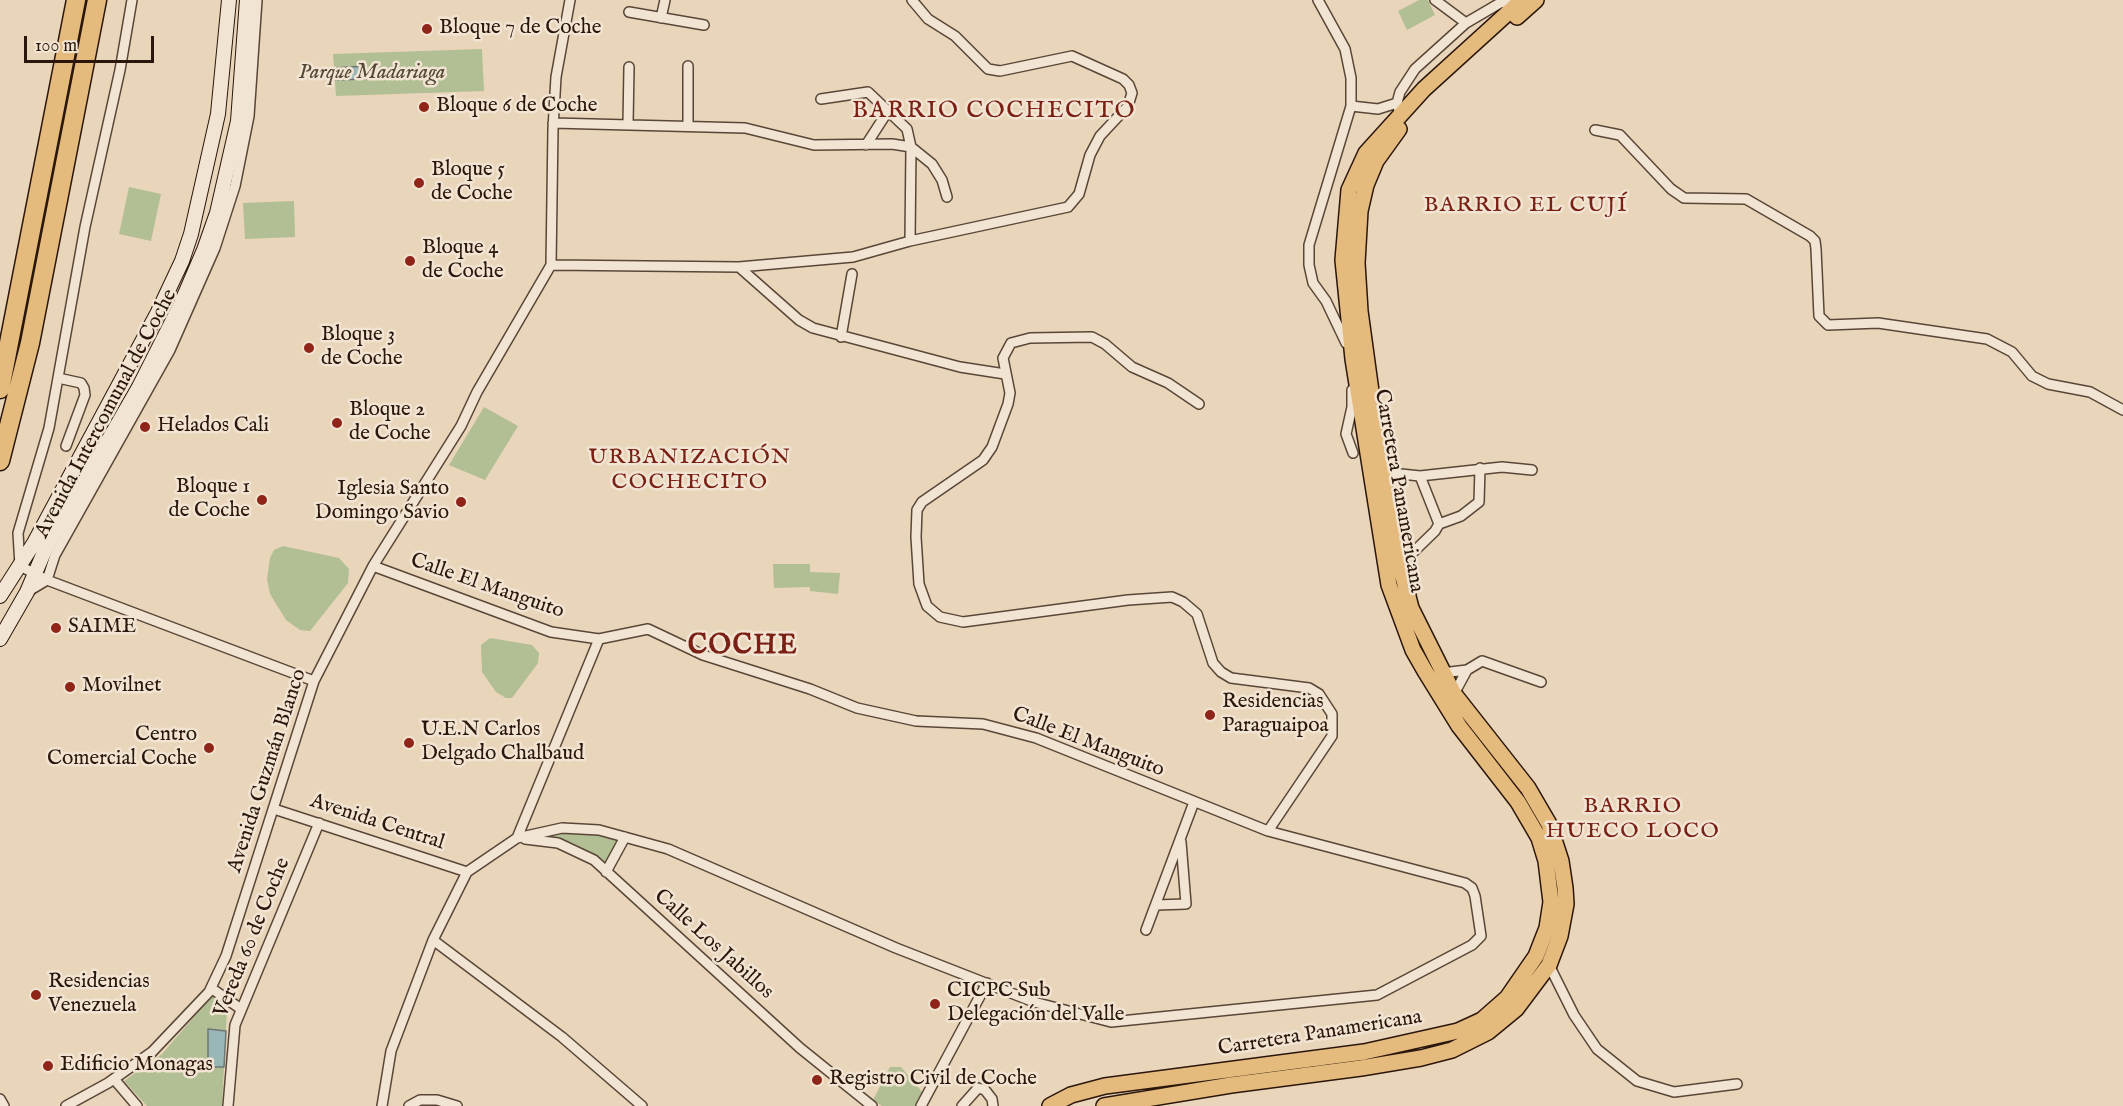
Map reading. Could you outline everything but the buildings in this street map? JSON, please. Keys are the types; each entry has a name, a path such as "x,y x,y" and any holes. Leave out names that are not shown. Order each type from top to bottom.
{"highway":[{"path":"0,389 76,0"},
{"path":"0,461 30,343 97,0"}],"main road":[{"name":"Avenida Intercomunal de Coche","path":"0,596 20,566 158,312 182,261 191,234 218,114 229,0"},
{"name":"Avenida Intercomunal de Coche","path":"0,639 139,387 179,308 204,250 223,192 238,121 247,0"},
{"name":"Carretera Panamericana","path":"1050,1106 1071,1095 1105,1086 1364,1052 1458,1031 1482,1020 1508,998 1536,956 1547,928 1551,902 1542,849 1522,809 1454,718 1413,650 1389,585 1357,407 1344,283 1346,206 1350,185 1359,164 1399,109 1522,0"},
{"name":"Carretera Panamericana","path":"1104,1106 1232,1085 1371,1066 1452,1050 1498,1024 1524,1000 1549,965 1560,936 1566,904 1561,861 1554,838 1528,788 1454,694 1412,608 1400,565 1382,472 1358,286 1358,237 1366,184 1376,161 1402,125 1536,0"}],"street":[{"path":"132,0 46,440 18,533 20,566 47,580 314,681"},
{"name":"Avenida Intercomunal de Coche","path":"27,592 47,580 55,555 170,350 215,248 235,186 249,116 257,0"},
{"name":"Avenida Guzmán Blanco","path":"66,1106 114,1079 152,1052 211,988 226,956 314,681 373,566 461,426 477,392 551,265 556,77 570,0"},
{"path":"661,18 665,0"},
{"path":"551,265 739,267 853,257 910,241 1068,207 1079,194 1090,155 1100,136 1128,106 1132,93 1123,79 1072,56 1000,71 988,69 955,36 928,19 912,0"},
{"path":"1318,0 1345,49 1352,78 1351,106 1310,244 1309,265 1313,283 1326,301 1348,347 1357,407 1346,435 1353,453"},
{"path":"1435,0 1466,23"},
{"path":"1351,106 1399,109 1400,92 1415,69 1466,23 1500,3 1515,0"},
{"path":"629,12 704,25"},
{"path":"688,66 688,126"},
{"path":"628,124 629,67"},
{"path":"821,99 866,91 905,126 911,147 910,241"},
{"path":"866,145 888,111"},
{"path":"553,123 745,128 814,145 911,147 933,164 947,197"},
{"path":"1595,130 1620,135 1671,189 1684,198 1746,199 1810,236 1815,241 1816,249 1819,316 1828,325 1878,322 1987,339 2012,352 2032,376 2048,384 2090,392 2123,410"},
{"path":"739,267 800,320 841,337 960,367 1005,374"},
{"path":"841,337 852,274"},
{"path":"1199,404 1168,383 1132,367 1099,340 1083,336 1015,341 1004,352 1005,374 1010,393 992,447 983,460 922,502 918,510 916,537 919,584 927,606 940,617 963,622 1159,596 1184,602 1197,614 1213,663 1221,672 1231,678 1309,688 1319,694 1332,714 1332,736 1268,831"},
{"path":"58,378 81,383 85,394 66,446"},
{"path":"1382,472 1420,477 1502,466 1532,470"},
{"path":"1400,565 1436,531 1439,524 1467,512 1479,502 1480,468"},
{"path":"1420,477 1439,524"},
{"name":"Calle El Manguito","path":"373,566 551,632 599,639 648,629 703,655 810,689 857,708 916,721 983,724 1036,738 1268,831 1465,883 1472,888 1481,932 1481,936 1472,945 1387,990 1377,995 1355,998 1111,1022 1034,1002 987,984"},
{"path":"517,838 599,639"},
{"path":"1442,673 1467,670 1482,661 1541,682"},
{"path":"1454,694 1467,670"},
{"path":"1146,930 1194,802"},
{"name":"Avenida Central","path":"274,809 467,872"},
{"name":"Vereda 60 de Coche","path":"228,1106 235,1025 319,823"},
{"path":"382,1106 392,1051 433,940 467,872 517,838 562,828 599,830 668,849 897,948 987,984 921,1106"},
{"path":"606,872 626,837"},
{"name":"Calle Los Jabillos","path":"517,838 558,843 594,860 800,1048 872,1106"},
{"path":"1156,905 1186,904 1180,839"},
{"path":"433,940 562,1037 642,1106"},
{"path":"1549,965 1574,1015 1598,1049 1637,1081 1674,1092 1737,1084"},
{"path":"211,988 241,1009"},
{"path":"114,1079 137,1106"},
{"path":"962,1106 978,1088 986,1090 992,1099 993,1106"},
{"path":"0,1099 4,1106"},
{"path":"409,1106 420,1100 437,1100 457,1106"}],"green space":[{"path":"1419,0 1428,0 1435,15 1407,30 1398,11"},
{"name":"Parque Madariaga","path":"482,49 484,91 336,96 333,54"},
{"path":"129,187 161,194 151,241 119,234"},
{"path":"294,201 295,237 245,239 243,203"},
{"path":"484,407 518,426 485,480 449,465"},
{"path":"283,546 339,558 349,569 348,583 310,631 300,630 286,620 270,594 267,579 270,558 274,550"},
{"path":"773,564 810,564 810,572 840,573 838,594 810,591 810,587 774,588"},
{"path":"490,638 532,645 539,653 538,663 512,698 506,698 496,692 482,672 481,645"},
{"path":"562,830 599,831 623,838 606,869 559,842 522,838"},
{"path":"212,996 227,1009 222,1106 147,1106 124,1081 162,1054"},
{"path":"890,1067 901,1067 923,1093 916,1106 882,1106 873,1100"}],"water":[{"path":"366,66 366,79 335,80 334,68"},
{"path":"208,1029 226,1031 224,1067 208,1067"}],"place":[{"name":"Bloque 7 de Coche","path":"427,29"},
{"name":"Bloque 6 de Coche","path":"424,107"},
{"name":"Bloque 5 de Coche","path":"419,183"},
{"name":"Bloque 4 de Coche","path":"410,261"},
{"name":"Bloque 3 de Coche","path":"309,348"},
{"name":"Bloque 2 de Coche","path":"337,423"},
{"name":"Helados Cali","path":"145,427"},
{"name":"Bloque 1 de Coche","path":"262,500"},
{"name":"Iglesia Santo Domingo Savio","path":"461,502"},
{"name":"SAIME","path":"56,628"},
{"name":"Movilnet","path":"70,687"},
{"name":"Residencias Paraguaipoa","path":"1210,715"},
{"name":"U.E.N Carlos Delgado Chalbaud","path":"409,743"},
{"name":"Centro Comercial Coche","path":"209,748"},
{"name":"Residencias Venezuela","path":"36,995"},
{"name":"CICPC Sub Delegación del Valle","path":"935,1004"},
{"name":"Edificio Monagas","path":"48,1066"},
{"name":"Registro Civil de Coche","path":"817,1080"}],"district":[{"name":"BARRIO COCHECITO","path":"994,112"},
{"name":"BARRIO EL CUJÍ","path":"1526,206"},
{"name":"URBANIZACIÓN COCHECITO","path":"690,470"},
{"name":"COCHE","path":"743,647"},
{"name":"BARRIO HUECO LOCO","path":"1633,820"}]}
